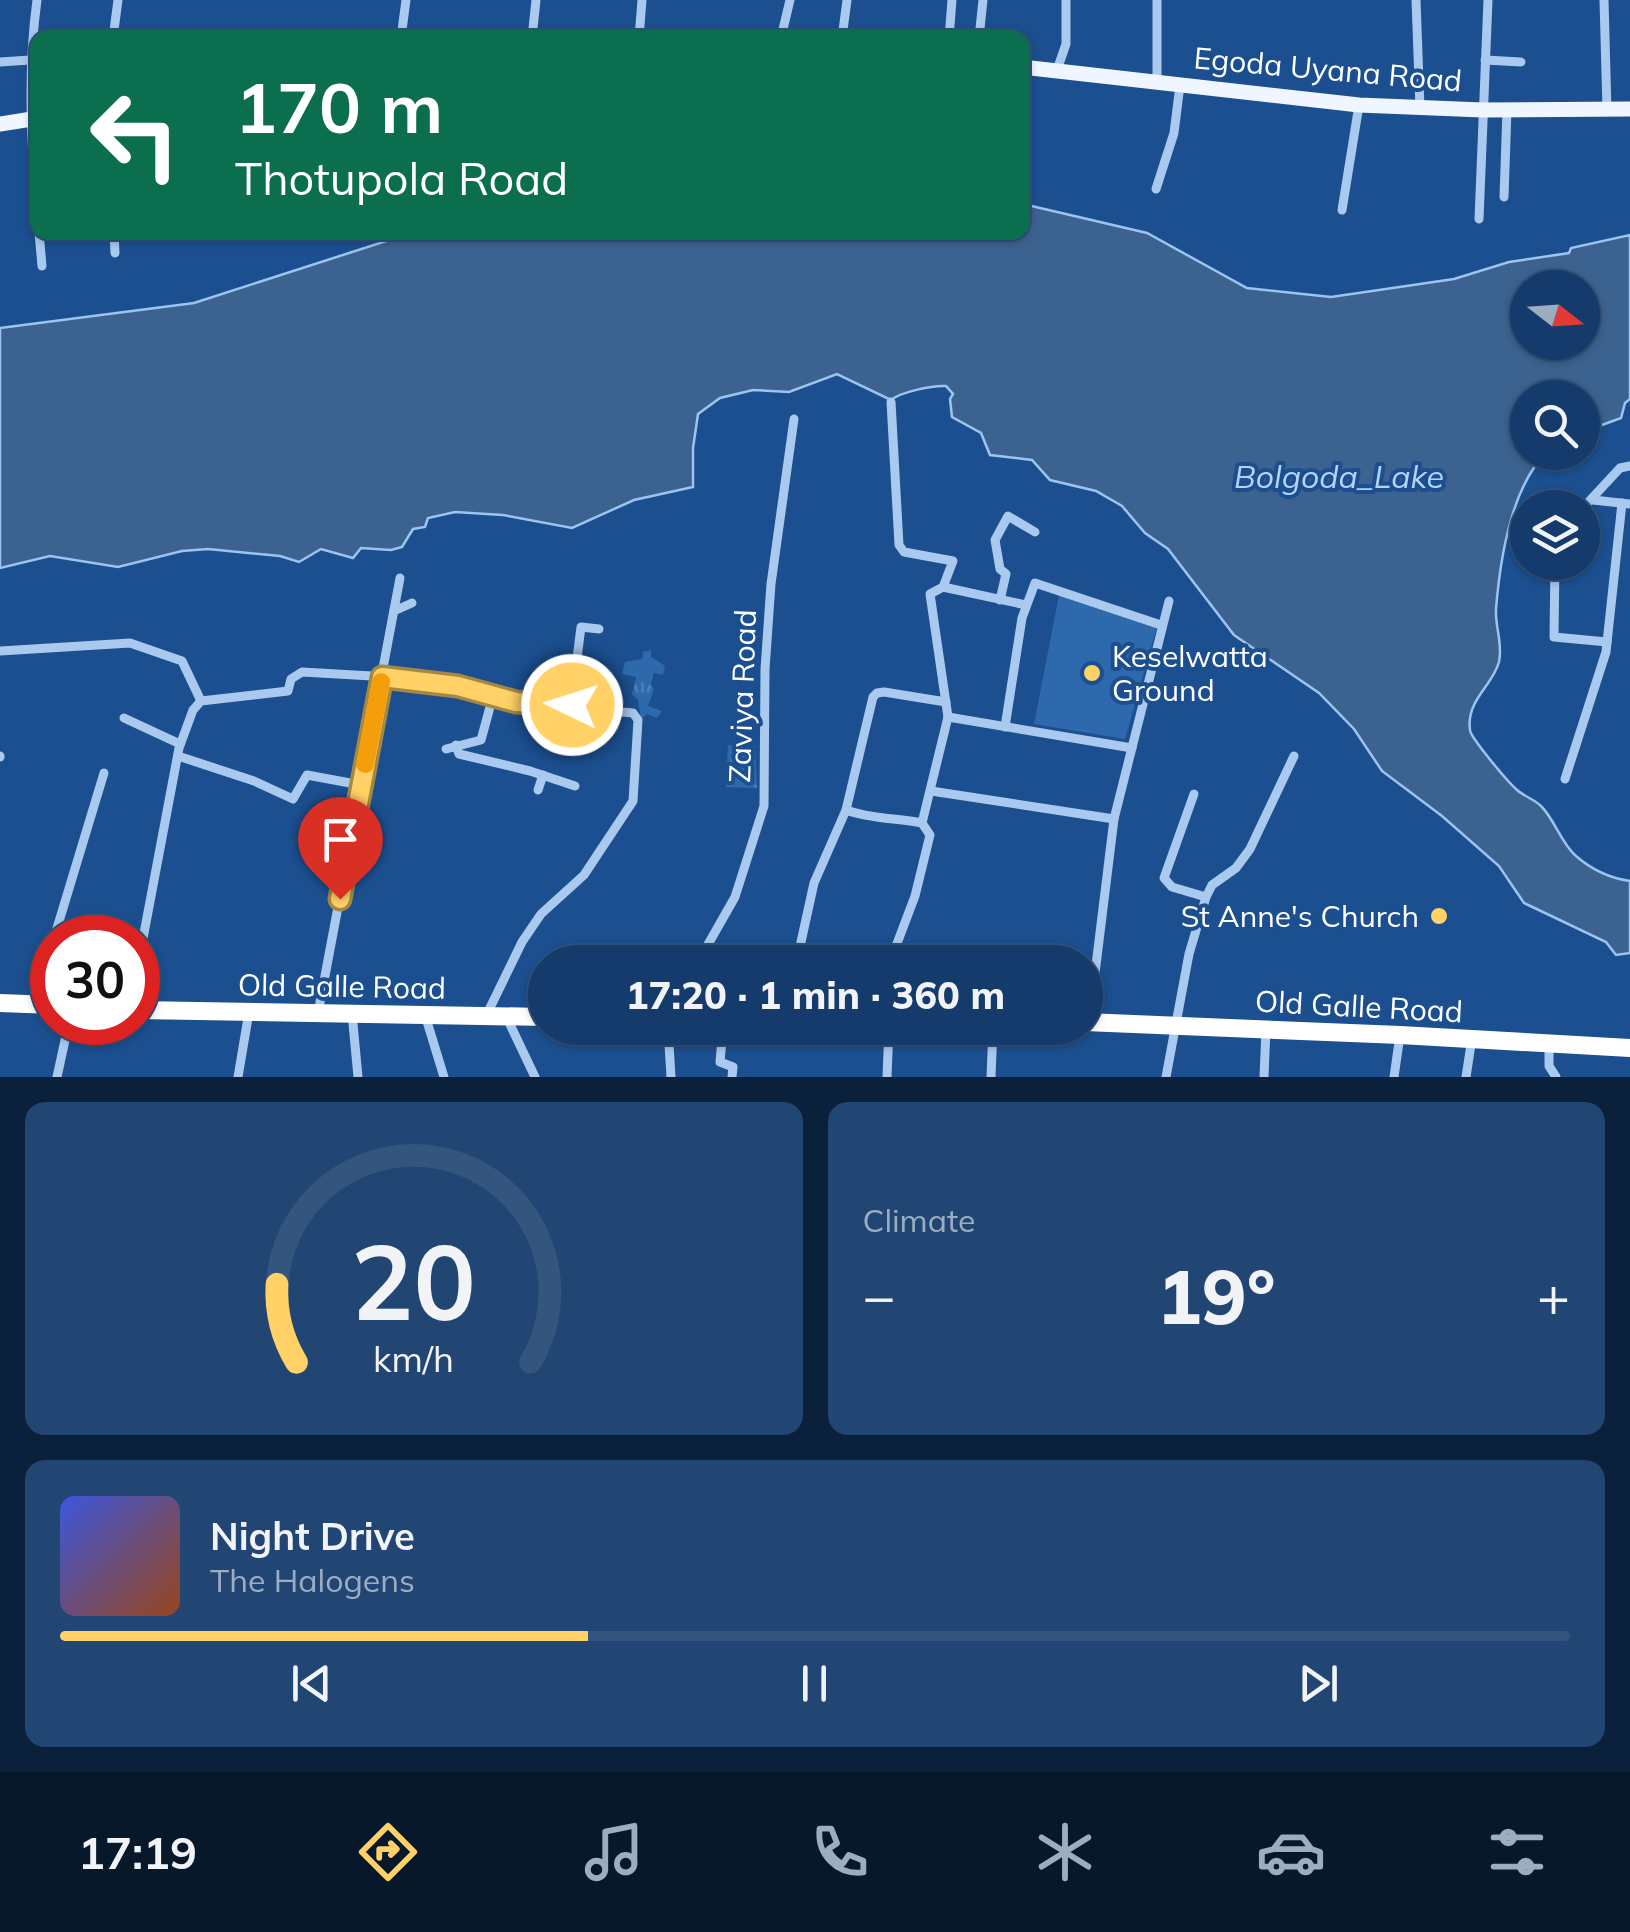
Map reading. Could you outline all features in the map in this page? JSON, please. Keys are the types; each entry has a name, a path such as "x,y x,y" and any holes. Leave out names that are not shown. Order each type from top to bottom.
{"highway":[{"path":"0,1003 30,1004"},
{"name":"Old Galle Road","path":"160,1010 528,1016"},
{"name":"Old Galle Road","path":"1103,1023 1630,1048"}],"main road":[{"name":"Egoda Uyana Road","path":"1030,68 1359,105 1630,110"},
{"path":"0,124 30,120"}],"street":[{"path":"34,30 38,0"},
{"path":"114,30 118,0"},
{"path":"402,30 406,0"},
{"path":"533,30 536,0"},
{"path":"640,30 642,0"},
{"path":"783,30 790,0"},
{"path":"843,30 846,0"},
{"path":"950,30 952,0"},
{"path":"980,30 983,0"},
{"path":"1057,70 1067,32 1066,0"},
{"path":"1157,0 1157,81"},
{"path":"1416,0 1420,108"},
{"path":"1479,219 1488,0"},
{"path":"1604,0 1607,111"},
{"path":"0,62 30,60"},
{"path":"1485,60 1521,62"},
{"path":"1156,189 1174,133 1180,84"},
{"path":"1342,210 1359,105"},
{"path":"1504,198 1507,110"},
{"path":"39,240 42,266"},
{"path":"114,240 115,254"},
{"path":"891,402 899,545 904,552 953,561 943,587 930,594 948,717 922,823"},
{"name":"Zaviya Road","path":"708,945 735,898 764,806 765,669 771,584 794,419"},
{"path":"1600,492 1620,468 1630,466"},
{"path":"1565,780 1608,642 1626,503 1600,501"},
{"path":"1000,600 1006,574 1000,569 995,540 1008,516 1035,532"},
{"path":"318,1013 400,578"},
{"path":"1554,580 1554,637 1608,642"},
{"path":"1005,727 1026,606 1035,583 1161,625"},
{"path":"943,587 1026,606"},
{"path":"1097,945 1114,820 1169,601"},
{"path":"394,612 412,603"},
{"path":"572,705 581,626 599,629"},
{"path":"0,652 130,643 182,661 202,701"},
{"path":"147,915 180,744 193,710 202,701 288,691 291,679 302,672 441,683 516,702 633,713 638,720 633,801 584,875 541,914 522,942 496,1015 535,1077"},
{"path":"490,680 481,740 454,753 575,786"},
{"path":"801,945 814,882 846,810 873,698 877,692 946,702"},
{"path":"948,717 1132,748"},
{"path":"124,718 180,744"},
{"path":"178,756 293,799 307,776 361,785"},
{"path":"1166,1077 1189,954 1206,897 1212,886 1236,868 1250,849 1294,756"},
{"path":"61,915 104,772"},
{"path":"538,790 543,775"},
{"path":"931,791 1114,820"},
{"path":"1194,794 1164,878 1172,888 1206,897"},
{"path":"846,810 862,816 889,816 922,823 930,835 896,945"},
{"path":"238,1077 249,1012"},
{"path":"352,1013 358,1077"},
{"path":"425,1015 444,1077"},
{"path":"1264,1077 1266,1029"},
{"path":"1394,1077 1400,1034"},
{"path":"1466,1077 1472,1038"},
{"path":"1549,1043 1549,1066 1556,1077"},
{"path":"57,1077 63,1045"},
{"path":"669,1045 671,1077"},
{"path":"722,1045 720,1062 733,1066 732,1077"},
{"path":"887,1077 889,1045"},
{"path":"991,1077 992,1045"}],"green space":[{"name":"Keselwatta Ground","path":"1059,595 1157,627 1125,739 1034,724"},
{"path":"651,650 651,657 665,666 663,675 654,673 654,690 648,706 662,711 657,718 647,714 641,719 638,700 632,694 636,677 622,674 625,662 642,659 643,652"},
{"path":"728,745 755,746 757,788 726,787"}],"water":[{"name":"Bolgoda_Lake","path":"1030,206 1147,233 1247,288 1331,297 1454,279 1509,262 1569,253 1571,248 1630,235 1630,399 1621,418 1600,426 1600,380 1510,380 1510,470 1533,470 1522,490 1510,490 1510,523 1496,609 1499,662 1472,710 1470,730 1516,789 1541,806 1576,856 1601,873 1630,881 1630,953 1616,955 1606,942 1524,903 1499,866 1382,771 1354,729 1319,693 1234,635 1168,549 1145,533 1122,506 1096,491 1050,480 1032,460 990,455 981,433 952,417 953,394 946,386 917,390 891,400 837,374 789,392 753,390 720,398 698,414 693,487 634,500 572,528 503,515 455,512 428,518 425,527 413,529 402,547 361,548 353,558 321,549 299,562 280,556 208,549 182,551 118,567 50,556 0,568 0,328 194,303 389,240 1030,240"}],"slow traffic":[{"path":"365,764 381,682"}],"place":[{"name":"Keselwatta Ground","path":"1092,673"},
{"name":"St Anne's Church","path":"1439,916"}],"route":[{"path":"340,899 382,677 458,686 516,702 572,705"}]}
